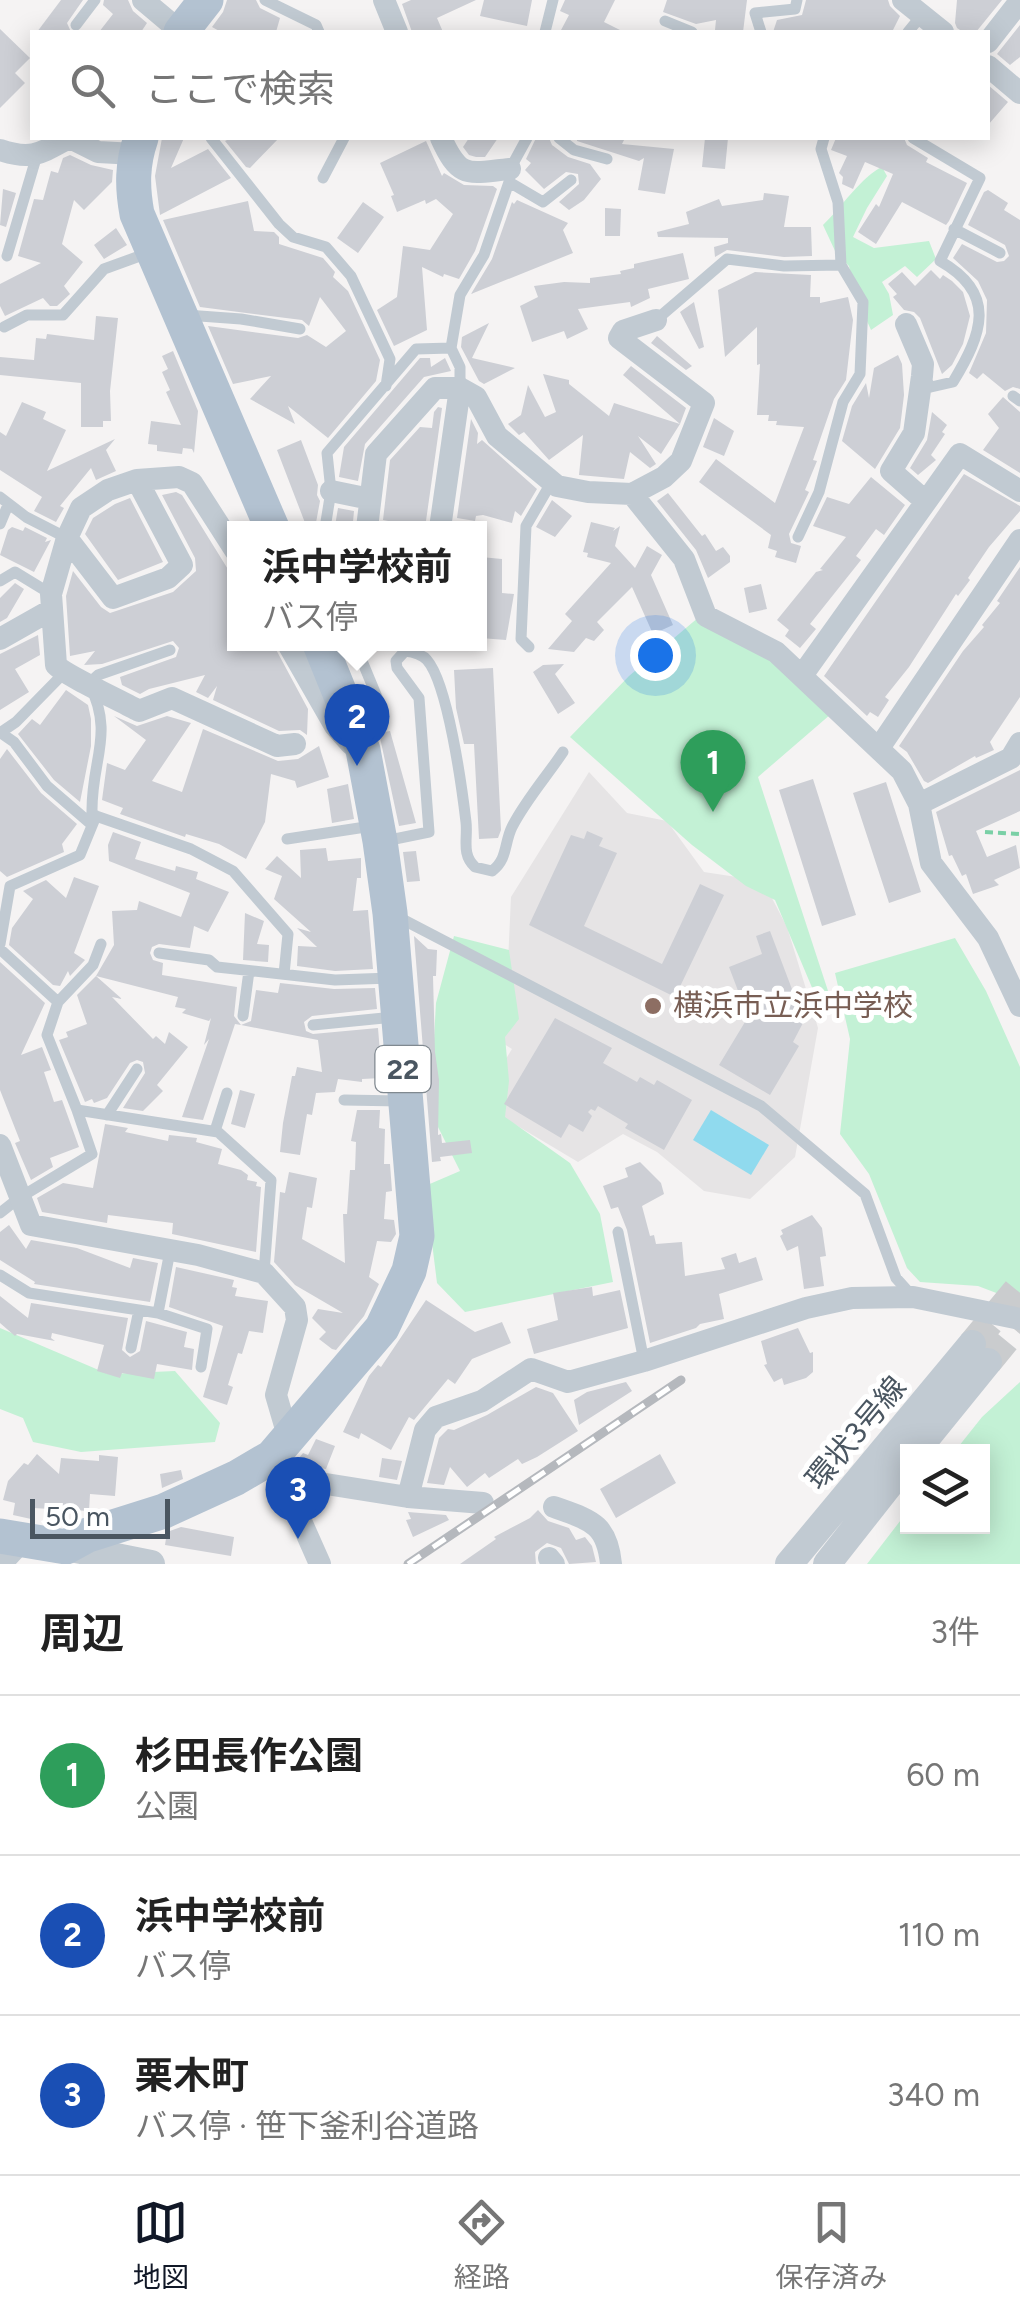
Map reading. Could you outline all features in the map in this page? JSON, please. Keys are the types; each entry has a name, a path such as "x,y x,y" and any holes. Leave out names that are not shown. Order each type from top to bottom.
{"main road":[{"path":"183,30 206,0"},
{"path":"138,146 132,186 136,214 269,521"},
{"name":"22","path":"66,1548 88,1535 164,1511 281,1456 382,1328 410,1271 417,1236 390,913 358,737 323,651"},
{"path":"8,1547 66,1548"}],"street":[{"path":"143,0 179,30"},
{"path":"384,0 396,30"},
{"path":"903,0 915,24"},
{"path":"990,39 1020,1"},
{"path":"990,68 1020,93"},
{"path":"0,150 20,157 37,155 65,140"},
{"path":"73,140 98,152 138,146"},
{"path":"442,140 452,162 469,173 510,175"},
{"path":"632,494 682,461 704,403 619,338 623,331 656,320"},
{"path":"906,324 923,364 922,376 914,433 891,471 925,501"},
{"path":"368,521 376,454 435,388 460,388 476,397 497,436 551,483 588,492 632,494 684,559 706,616 776,652 902,771 919,804 931,863 988,938 1020,1006"},
{"path":"441,521 460,388"},
{"path":"803,674 960,454 1020,491"},
{"path":"227,539 192,483 179,477 138,480 108,490 81,508 67,538 51,602 56,665 63,674 89,683 139,712 172,698 277,746 295,744"},
{"path":"67,538 113,598 168,578 182,566 138,480"},
{"path":"331,491 370,499"},
{"path":"879,748 1020,540"},
{"path":"0,639 51,602"},
{"path":"292,651 345,742 358,737"},
{"path":"919,804 1011,758 1020,743"},
{"path":"0,1145 31,1225 198,1255 264,1273 295,1307 298,1320 276,1395 281,1456 320,1564"},
{"path":"408,1497 425,1430 436,1418 482,1401 530,1369 568,1382 806,1308 852,1298 913,1297 1020,1320"},
{"name":"環状3号線","path":"789,1564 980,1353 920,1444"},
{"path":"281,1456 408,1497 484,1503"},
{"name":"環状3号線","path":"827,1564 900,1471"},
{"path":"554,1507 589,1520 600,1530 608,1541 611,1564"},
{"path":"66,1548 150,1564"}],"lane":[{"path":"76,25 94,0"},
{"path":"265,0 319,30"},
{"path":"546,30 553,0"},
{"path":"749,0 759,30"},
{"path":"755,14 794,9 797,0"},
{"path":"665,21 687,30"},
{"path":"213,140 279,224 293,237 326,247 351,276 390,360 386,386"},
{"path":"323,178 343,140"},
{"path":"460,388 460,367 452,348 460,295 484,255 510,175 526,140"},
{"path":"561,140 574,150 607,159"},
{"path":"798,538 819,492 843,402 860,374 863,302 842,266 838,202 821,149 823,140"},
{"path":"916,140 980,178 940,261 963,274 976,297 981,318 973,349 952,382 931,387 922,376"},
{"path":"6,256 37,155"},
{"path":"510,175 543,202 571,180"},
{"path":"954,229 1000,253"},
{"path":"4,327 27,315 63,314 104,269 154,252"},
{"path":"656,320 726,259 784,266 842,266"},
{"path":"182,314 241,318 300,329"},
{"path":"326,521 331,491 327,453 416,350 452,348"},
{"path":"529,647 521,639 526,526 551,483"},
{"path":"0,524 4,501 67,538"},
{"path":"0,581 15,572 51,602"},
{"path":"58,1002 0,947 10,886 80,855 94,820 92,784 102,739 101,707 89,683 98,675 170,650"},
{"path":"358,651 377,698 358,737"},
{"path":"286,840 428,832 419,698 396,661 406,651 416,652 427,660 439,686 464,809 466,854 475,867 492,871 500,865 510,830 563,752"},
{"path":"63,674 1,733 14,742 47,786 94,820 191,849 232,871 288,934 284,974"},
{"path":"390,913 762,1106 865,1194 896,1278 913,1297"},
{"path":"0,1214 19,1198 92,1154 47,1035 58,1002 93,965 101,944"},
{"path":"158,953 208,960 217,967 335,980 395,978"},
{"path":"243,1016 249,970"},
{"path":"313,1026 398,1017"},
{"path":"107,1114 137,1069"},
{"path":"215,1131 226,1092"},
{"path":"344,1100 406,1101"},
{"path":"77,1110 215,1131 271,1180 264,1273"},
{"path":"618,1232 644,1361"},
{"path":"158,1313 170,1251"},
{"path":"0,1276 29,1293 158,1313 207,1329 201,1368"},
{"path":"131,1348 139,1310"}],"path":[{"path":"986,832 1020,834"}],"shaded area":[{"name":"横浜市立浜中学校","path":"589,772 627,813 667,821 704,872 763,881 787,927 818,1028 795,1157 750,1199 704,1191 657,1152 623,1134 578,1162 479,1103 512,1049 480,1029 507,984 511,897"}],"green space":[{"path":"882,167 887,176 853,237 874,248 929,241 936,259 917,277 905,266 882,282 893,315 871,330 855,294 849,266 836,253 823,225 859,185"},
{"path":"699,617 770,659 831,714 758,777 830,997 816,997 775,900 746,886 692,845 570,737 629,676"},
{"path":"454,936 509,950 519,1019 505,1037 509,1081 505,1117 570,1163 600,1214 613,1282 465,1312 437,1283 425,1186 460,1171 430,1111 436,1003"},
{"path":"955,938 986,991 1020,1067 1020,1302 978,1286 920,1282 907,1268 869,1174 840,1134 850,1039 835,973"},
{"path":"0,1328 108,1374 175,1371 220,1423 215,1442 81,1452 33,1442 23,1418 0,1409"},
{"path":"1020,1382 1020,1564 867,1564 900,1521 900,1534 990,1534 990,1444 961,1444 982,1417"}],"water":[{"path":"711,1110 769,1145 751,1175 693,1140"}],"building":[{"path":"61,0 83,0 67,23 70,30 38,30"},
{"path":"104,0 128,0 133,11 147,23 142,30 101,30 113,14 103,5"},
{"path":"227,0 256,0 260,8 280,18 277,30 217,30 212,27"},
{"path":"411,0 476,0 437,18 442,30 411,30 402,4"},
{"path":"484,0 532,0 527,26 480,16"},
{"path":"565,0 615,0 604,22 620,30 561,30 569,15 560,11"},
{"path":"667,0 747,0 743,30 715,30 716,20 696,24 663,12"},
{"path":"806,0 888,0 900,16 893,30 774,30 777,20 802,15"},
{"path":"957,0 1002,0 978,30 960,30 955,23"},
{"path":"1020,25 1020,57 1010,65 997,54"},
{"path":"0,29 30,58 15,73 25,83 0,108"},
{"path":"990,87 1008,102 990,123"},
{"path":"162,140 183,140 171,168 208,149 231,178 160,215 155,176"},
{"path":"227,140 277,140 250,168"},
{"path":"468,140 497,140 485,157 469,155 463,147"},
{"path":"535,140 550,140 568,157 590,164 601,179 584,200 569,210 559,202 579,184 578,174 566,172 544,189 525,170 531,163 526,159"},
{"path":"624,140 622,144 674,149 665,194 638,190 644,158 639,161 577,141"},
{"path":"705,140 728,140 725,169 702,167"},
{"path":"835,140 905,140 928,158 926,162 967,183 946,225 902,202 876,244 858,232 876,204 879,207 893,174 865,162 853,189 842,184 839,173 847,156 831,150"},
{"path":"426,141 442,176 444,173 464,185 497,189 475,251 459,279 444,274 443,277 422,267 427,330 394,346 377,310 397,297 403,246 430,250 453,214 436,199 397,212 380,163"},
{"path":"70,155 113,170 112,182 84,210 74,200 62,244 83,262 64,286 70,294 57,306 50,306 43,298 5,316 0,306 0,284 41,263 18,256 34,199 43,200 51,171 58,173 63,158"},
{"path":"3,189 16,193 6,227 0,225"},
{"path":"988,190 1008,203 1004,210 1020,220 1020,389 1005,391 983,373 977,379 969,373 986,333 987,300 978,281 953,258 962,244 997,262 1009,256 1005,245 968,225"},
{"path":"764,193 789,196 784,227 811,227 812,256 727,250 715,257 714,247 728,243 728,238 658,237 657,232 689,224 686,212 719,199 722,206 763,200"},
{"path":"517,200 568,223 563,230 573,253 471,294 492,259 512,202"},
{"path":"248,201 254,231 274,232 279,244 323,258 335,272 333,277 348,291 380,360 376,381 328,438 288,406 295,424 250,399 271,376 233,384 208,326 298,338 307,335 326,347 346,331 320,297 309,326 302,320 200,307 163,220"},
{"path":"363,202 384,217 358,253 337,238"},
{"path":"605,208 621,209 620,236 605,236"},
{"path":"116,228 127,245 104,259 94,245"},
{"path":"683,253 689,279 648,289 650,298 631,307 630,302 578,309 588,329 567,339 564,331 532,342 520,306 538,297 534,286 590,283 590,278 621,274 620,271 634,268 634,264"},
{"path":"931,270 963,292 970,316 963,344 952,365 942,374 920,318 904,310 888,284 902,272 915,286"},
{"path":"755,272 811,275 810,297 820,297 820,303 848,297 853,320 846,380 834,399 813,460 817,461 805,490 809,492 789,534 791,543 801,546 796,563 775,557 777,551 768,548 771,535 699,482 716,459 775,503 804,427 776,425 777,421 768,421 769,415 757,415 757,327 725,357 718,290"},
{"path":"694,302 704,347 699,349 680,312"},
{"path":"96,316 118,318 110,391 111,421 103,421 103,427 81,427 81,383 0,375 0,357 34,360 36,338 46,339 47,334 94,340"},
{"path":"489,323 472,358 515,368 484,384 461,347 462,337"},
{"path":"657,336 692,366 686,370 651,343"},
{"path":"173,351 198,411 194,453 183,448 182,454 157,451 157,445 148,444 151,421 181,425 162,372 168,369 162,356"},
{"path":"898,355 904,395 900,428 875,469 842,441 852,406 866,383 869,398 874,368"},
{"path":"420,358 430,358 431,367 445,358 451,371 424,377 365,444 358,481 339,477 344,447"},
{"path":"631,366 686,408 680,424 623,375"},
{"path":"543,374 569,380 609,416 614,403 680,424 661,454 638,436 656,464 650,468 630,452 624,479 579,475 583,435 549,460 524,432 519,435 508,424 521,415 528,385 545,417 556,412"},
{"path":"1003,397 1020,412 1020,473 983,450 999,428 988,414"},
{"path":"22,402 46,412 43,419 66,430 47,471 115,439 106,450 116,471 96,480 91,468 60,506 64,508 56,522 34,511 42,497 0,470 0,432 6,436"},
{"path":"442,408 426,521 383,520 390,460 420,427 432,428 434,412"},
{"path":"932,412 947,425 942,432 945,434 931,455 936,460 918,475 910,468 927,440"},
{"path":"714,418 734,431 724,456 703,447"},
{"path":"471,419 478,433 477,444 482,440 537,489 521,516 515,511 512,523 483,515 476,516 475,521 457,518"},
{"path":"301,440 318,485 316,521 304,521 277,450"},
{"path":"964,474 1020,506 1020,511 989,547 970,580 956,594 885,697 889,700 878,717 870,712 867,716 824,676"},
{"path":"871,477 905,505 884,535 876,529 856,556 861,560 810,624 816,629 800,648 785,636 789,630 777,620 816,572 823,570 820,569 846,537 813,526 827,497 849,504"},
{"path":"668,493 716,551 723,547 730,556 730,562 708,578 696,550 657,501"},
{"path":"162,495 182,495 227,568 227,651 277,651 308,709 307,735 300,730 279,731 213,700 217,686 208,698 196,692 205,675 140,694 122,685 120,677 176,657 179,648 173,641 102,664 84,665 95,651 70,656 66,596 73,571 110,613 173,592 196,571 195,558"},
{"path":"130,498 163,562 118,580 85,534 93,518"},
{"path":"552,500 572,516 555,537 536,527"},
{"path":"338,508 354,511 353,521 336,521"},
{"path":"591,522 615,528 613,531 620,526 615,546 635,568 647,546 662,555 651,575 673,625 653,634 632,587 597,622 604,630 594,641 586,638 574,652 548,649 572,621 565,614 611,563 587,557 588,553 583,552"},
{"path":"12,527 23,531 25,527 47,538 45,542 51,540 34,572 0,555"},
{"path":"487,558 502,559 502,593 514,594 506,640 487,639"},
{"path":"1020,567 1020,697 990,742 994,750 975,756 928,783 899,746 963,651 984,627"},
{"path":"15,583 24,589 7,618 0,622 0,598"},
{"path":"761,584 767,609 749,613 744,588"},
{"path":"38,635 40,655 15,669 29,692 0,710 0,654"},
{"path":"564,664 555,674 575,703 558,714 533,672 543,665"},
{"path":"493,668 501,830 498,838 479,839 474,744 464,744 456,708 454,670"},
{"path":"66,690 88,705 91,719 91,746 80,802 54,780 18,734 32,719 40,725"},
{"path":"114,716 137,726 167,716 191,723 152,781 182,792 203,729 278,761 298,759 319,746 329,777 297,788 295,781 271,774 265,822 246,859 219,844 186,834 185,837 120,814 123,808 102,800 107,763 125,770 146,740"},
{"path":"390,731 416,823 399,826 379,733"},
{"path":"7,749 41,793 77,824 62,844 64,852 7,877 0,871 0,759"},
{"path":"1020,770 1020,811 976,831 987,857 1016,845 1020,868 994,880 999,885 973,894 966,874 962,876 952,855 949,856 936,812"},
{"path":"813,779 856,915 822,926 779,790"},
{"path":"886,782 921,892 889,903 853,793"},
{"path":"348,784 354,819 332,823 327,789"},
{"path":"587,831 603,838 599,846 617,853 584,926 662,964 700,884 724,895 675,997 529,925 571,835 584,839"},
{"path":"113,832 141,842 135,859 175,871 176,866 198,872 196,879 229,892 208,932 194,926 190,948 159,944 150,953 153,960 163,963 162,975 237,987 234,1016 241,1025 235,1024 203,1120 182,1117 209,1039 204,1045 211,1018 209,1021 182,1013 186,1009 175,1007 178,997 96,976 114,945 112,911 137,910 139,901 181,917 190,893 109,861 108,845"},
{"path":"326,848 328,861 361,858 353,911 368,910 373,969 335,971 297,966 298,946 317,947 297,928 311,932 274,899 282,876 265,869 277,856 301,878 300,850"},
{"path":"416,851 420,881 407,882 403,852"},
{"path":"74,877 99,886 74,953 85,960 70,976 68,971 60,986 53,985 9,945 12,928 33,899 23,891 46,880 66,898"},
{"path":"245,913 264,921 257,944 269,945 268,962 243,960"},
{"path":"770,931 804,1021 793,1042 799,1046 770,1095 719,1065 748,1017 729,967 762,954 756,936"},
{"path":"414,936 428,949 437,950 433,976 438,1135 441,1134 442,1143 470,1140 472,1153 440,1157 441,1161 432,1162"},
{"path":"0,962 45,1003 21,1055 42,1047 51,1070 44,1072 54,1102 62,1100 79,1147 50,1158 53,1167 31,1180 15,1143 20,1141 0,1090"},
{"path":"96,976 122,999 112,997 153,1039 156,1036 165,1044 169,1032 188,1047 157,1085 163,1091 143,1111 123,1108 145,1073 143,1062 130,1063 107,1098 85,1102 59,1040 68,1037 66,1032 87,1024 77,995"},
{"path":"280,983 334,989 375,988 377,1009 312,1016 304,1022 306,1031 313,1034 378,1028 382,1078 362,1082 338,1079 335,1092 316,1093 312,1115 307,1114 300,1155 280,1152 283,1123 297,1067 322,1072 318,1040 241,1025 251,1021 256,990 278,993"},
{"path":"555,1018 612,1048 603,1063 637,1082 640,1077 654,1085 657,1080 692,1100 664,1150 625,1128 628,1124 598,1106 588,1112 592,1116 583,1132 569,1124 561,1138 504,1104"},
{"path":"240,1090 255,1094 245,1128 231,1124"},
{"path":"357,1110 380,1110 379,1128 385,1129 384,1164 390,1164 392,1191 386,1192 384,1219 394,1220 396,1234 391,1242 377,1241 369,1277 379,1284 364,1316 336,1350 319,1339 326,1332 312,1318 318,1309 343,1313 295,1285 274,1262 280,1192 285,1193 289,1172 317,1178 302,1239 345,1263 343,1214 347,1214 350,1170 355,1170 356,1142 351,1141"},
{"path":"105,1124 168,1141 169,1135 197,1138 196,1142 222,1149 218,1164 241,1170 248,1175 247,1180 261,1187 256,1252 172,1234 173,1223 108,1215 107,1223 42,1212 37,1198 63,1183 93,1188"},
{"path":"640,1162 661,1183 664,1194 642,1206 650,1236 654,1235 656,1244 682,1242 685,1276 725,1269 721,1258 736,1253 739,1263 756,1257 763,1280 719,1294 724,1319 650,1343 627,1230 618,1207 611,1209 603,1186 628,1177 625,1168"},
{"path":"812,1215 822,1228 826,1256 820,1257 824,1286 804,1289 798,1246 787,1251 780,1236 781,1230"},
{"path":"9,1225 26,1249 31,1240 77,1248 130,1268 133,1258 158,1263 150,1302 34,1284 0,1260 0,1232"},
{"path":"176,1267 234,1280 235,1296 268,1301 263,1333 249,1331 242,1354 238,1353 228,1385 233,1387 227,1405 203,1397 223,1326 169,1307"},
{"path":"592,1287 593,1296 620,1290 628,1328 534,1354 527,1329 558,1320 553,1293"},
{"path":"0,1296 28,1318 31,1303 128,1318 122,1350 130,1357 140,1351 146,1321 187,1332 184,1347 194,1349 192,1370 157,1364 154,1379 122,1373 120,1378 97,1371 104,1345 52,1333 55,1341 15,1336 0,1323"},
{"path":"426,1300 475,1332 502,1322 511,1343 472,1359 455,1384 448,1379 414,1420 409,1417 391,1450 361,1433 359,1439 343,1432 369,1376 378,1365 381,1367"},
{"path":"798,1328 810,1353 813,1352 813,1372 784,1385 782,1378 774,1382 764,1365 767,1364 761,1341"},
{"path":"626,1382 632,1391 579,1425 574,1400 587,1392"},
{"path":"536,1387 553,1393 578,1431 537,1457 522,1464 518,1459 489,1478 485,1473 467,1487 450,1467 444,1485 427,1483 439,1438 448,1429 487,1415"},
{"path":"316,1439 335,1446 326,1469 294,1464 303,1453 308,1455"},
{"path":"37,1454 59,1474 61,1458 99,1461 99,1455 118,1457 115,1496 90,1494 89,1511 33,1508 31,1519 13,1515 15,1503 3,1500 8,1481"},
{"path":"660,1454 676,1483 616,1518 600,1489"},
{"path":"382,1458 402,1461 397,1480 379,1477"},
{"path":"181,1470 183,1479 162,1488 160,1474"},
{"path":"538,1510 548,1521 569,1528 576,1540 585,1537 596,1562 569,1564 561,1548 547,1543 535,1552 536,1564 460,1564 494,1537"},
{"path":"408,1512 446,1515 449,1520 413,1537 406,1520 411,1519"},
{"path":"181,1527 234,1537 231,1556 165,1545 167,1532"}],"tunnel":[{"path":"972,1344 1020,1286"},
{"path":"988,1362 1020,1323"}],"railway":[{"path":"408,1564 681,1380"}],"place":[{"name":"浜中学校前","path":"357,766"},
{"name":"杉田長作公園","path":"713,812"},
{"name":"横浜市立浜中学校","path":"653,1006"},
{"name":"栗木町","path":"298,1539"}]}
